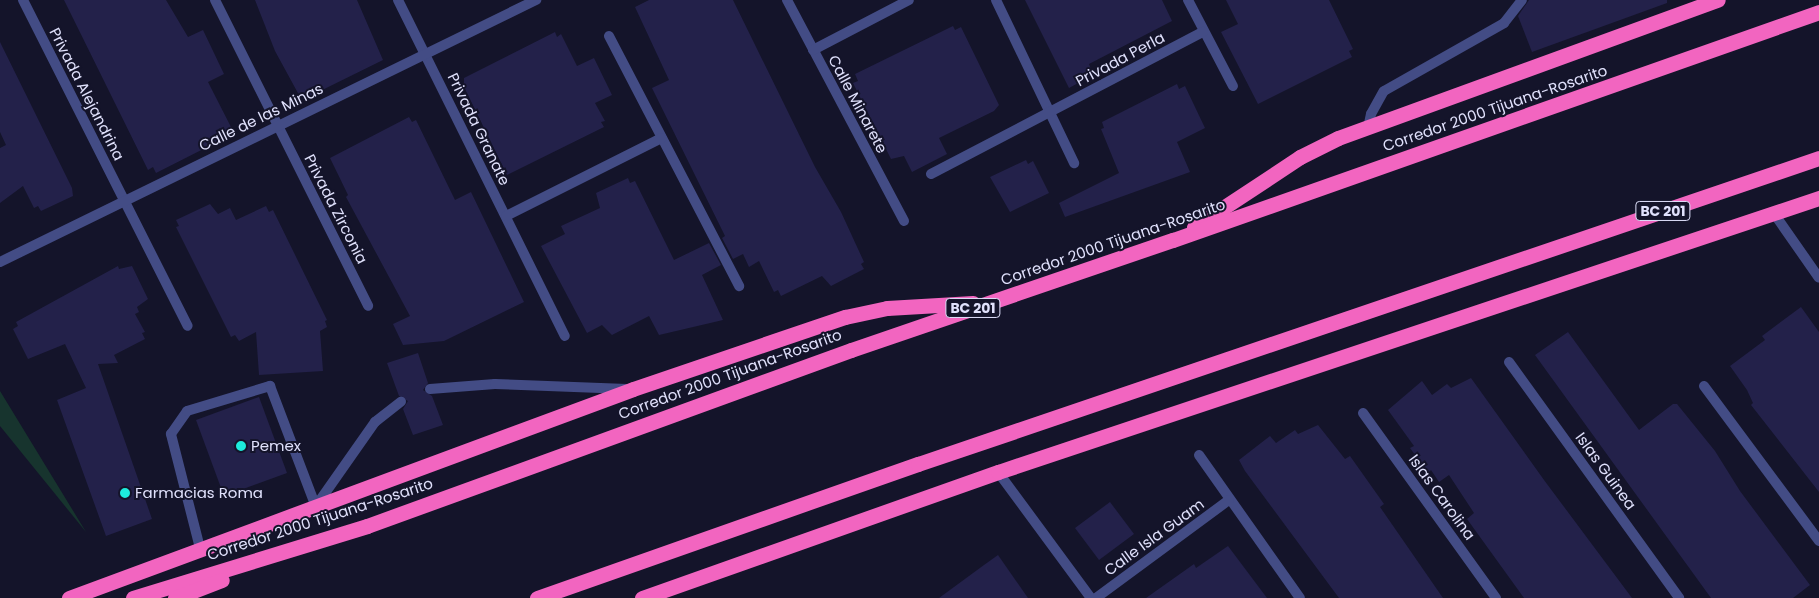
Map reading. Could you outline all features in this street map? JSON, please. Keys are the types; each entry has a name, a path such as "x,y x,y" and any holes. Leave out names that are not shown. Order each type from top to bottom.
{"highway":[{"path":"1173,240 1300,157 1368,128 1718,0"},
{"name":"Corredor 2000 Tijuana-Rosarito","path":"133,598 366,526 647,422 1173,240 1819,12"},
{"name":"BC 201","path":"536,598 928,461 1819,158"},
{"path":"642,598 998,472 1819,198"},
{"path":"68,598 201,552 316,507 633,389 845,317 887,308 992,302"},
{"path":"175,598 366,526"}],"street":[{"name":"Privada Alejandrina","path":"23,0 124,201"},
{"path":"215,0 278,126"},
{"name":"Privada Granate","path":"398,0 565,336"},
{"name":"Calle de las Minas","path":"0,262 536,0"},
{"name":"Calle Minarete","path":"787,0 904,221"},
{"path":"813,50 909,0"},
{"path":"996,0 1074,163"},
{"path":"1188,0 1233,86"},
{"path":"1368,128 1371,114 1384,91 1504,23 1522,0"},
{"name":"Privada Perla","path":"931,174 1204,32"},
{"path":"609,36 739,286"},
{"name":"Privada Zirconia","path":"278,126 368,306"},
{"path":"506,216 662,138"},
{"path":"124,201 188,326"},
{"path":"1773,212 1819,278"},
{"name":"Islas Guinea","path":"1510,362 1679,598"},
{"path":"430,389 495,384 633,389"},
{"path":"201,552 171,434 187,411 270,386 316,507"},
{"path":"1704,386 1819,541"},
{"path":"316,507 375,422 401,402"},
{"name":"Islas Carolina","path":"1364,413 1496,598"},
{"path":"1199,455 1300,598"},
{"path":"998,472 1091,598"},
{"name":"Calle Isla Guam","path":"1096,598 1229,500"}],"green space":[{"path":"0,391 86,532 0,426"}],"building":[{"path":"64,0 166,0 188,37 203,30 224,74 208,82 231,127 228,129 231,135 156,173 153,167 148,170"},
{"path":"255,0 357,0 383,60 306,98 304,93 299,95 275,51"},
{"path":"649,0 733,0 815,167 841,212 864,262 861,264 864,269 831,286 822,276 781,296 778,290 774,292 759,261 749,267 743,254 733,259 722,238 725,236 652,88 669,80 635,7"},
{"path":"1025,0 1162,0 1172,21 1089,64 1093,75 1069,88"},
{"path":"1226,0 1329,0 1353,49 1349,51 1352,57 1258,104 1221,32 1238,24"},
{"path":"1529,0 1667,0 1667,3 1532,52 1518,16"},
{"path":"953,26 955,30 961,27 999,105 994,111 939,138 947,154 912,172 904,156 891,159 853,83 858,81 855,74"},
{"path":"555,32 557,37 561,34 577,66 594,58 612,95 595,103 605,121 601,122 604,127 507,175 464,87 464,78"},
{"path":"0,42 72,188 73,196 41,211 38,206 34,208 23,186 0,203 0,148 6,145 0,132"},
{"path":"1177,84 1179,89 1185,86 1205,128 1177,142 1190,172 1065,217 1059,203 1119,173 1101,129 1104,128 1102,122"},
{"path":"409,117 412,122 416,120 455,200 471,192 524,302 444,341 403,345 393,324 410,316 346,197 348,195 330,158"},
{"path":"1026,160 1028,164 1033,161 1049,193 1010,212 990,177"},
{"path":"628,178 630,183 635,181 674,260 709,243 721,265 702,275 723,320 659,335 649,316 612,335 602,325 587,333 541,246 565,234 561,226 600,208 596,193"},
{"path":"210,204 218,214 230,208 236,220 266,206 269,212 273,210 327,320 325,321 327,327 320,331 323,371 259,375 256,332 239,341 235,335 231,337 176,227 179,226 176,220"},
{"path":"118,266 119,269 132,266 148,299 137,307 139,312 135,314 145,332 142,333 145,339 114,355 118,363 98,364 152,519 106,536 57,400 86,388 65,344 28,359 13,329 18,326 16,322"},
{"path":"1801,307 1819,332 1819,492 1751,405 1753,403 1747,390 1730,366 1765,340 1762,336"},
{"path":"1568,332 1639,430 1673,404 1677,404 1715,451 1740,491 1810,585 1793,598 1711,598 1535,355"},
{"path":"418,353 428,383 423,390 432,396 443,425 413,435 403,409 408,401 399,396 387,363"},
{"path":"1471,378 1632,598 1524,598 1467,519 1474,513 1449,475 1439,482 1431,470 1428,473 1410,448 1414,446 1388,410 1422,381 1432,395 1447,384 1451,388"},
{"name":"Pemex","path":"259,397 287,473 224,496 196,420"},
{"path":"1318,425 1345,459 1350,456 1384,504 1380,507 1443,598 1339,598 1245,471 1239,460 1270,436 1276,443 1295,430 1298,434"},
{"path":"1110,502 1134,534 1099,560 1075,528"},
{"path":"1228,546 1267,598 1146,598 1194,564 1196,568"},
{"path":"998,555 1028,598 939,598 984,565"}],"place":[{"name":"Pemex","path":"241,446"},
{"name":"Farmacias Roma","path":"125,493"}]}
